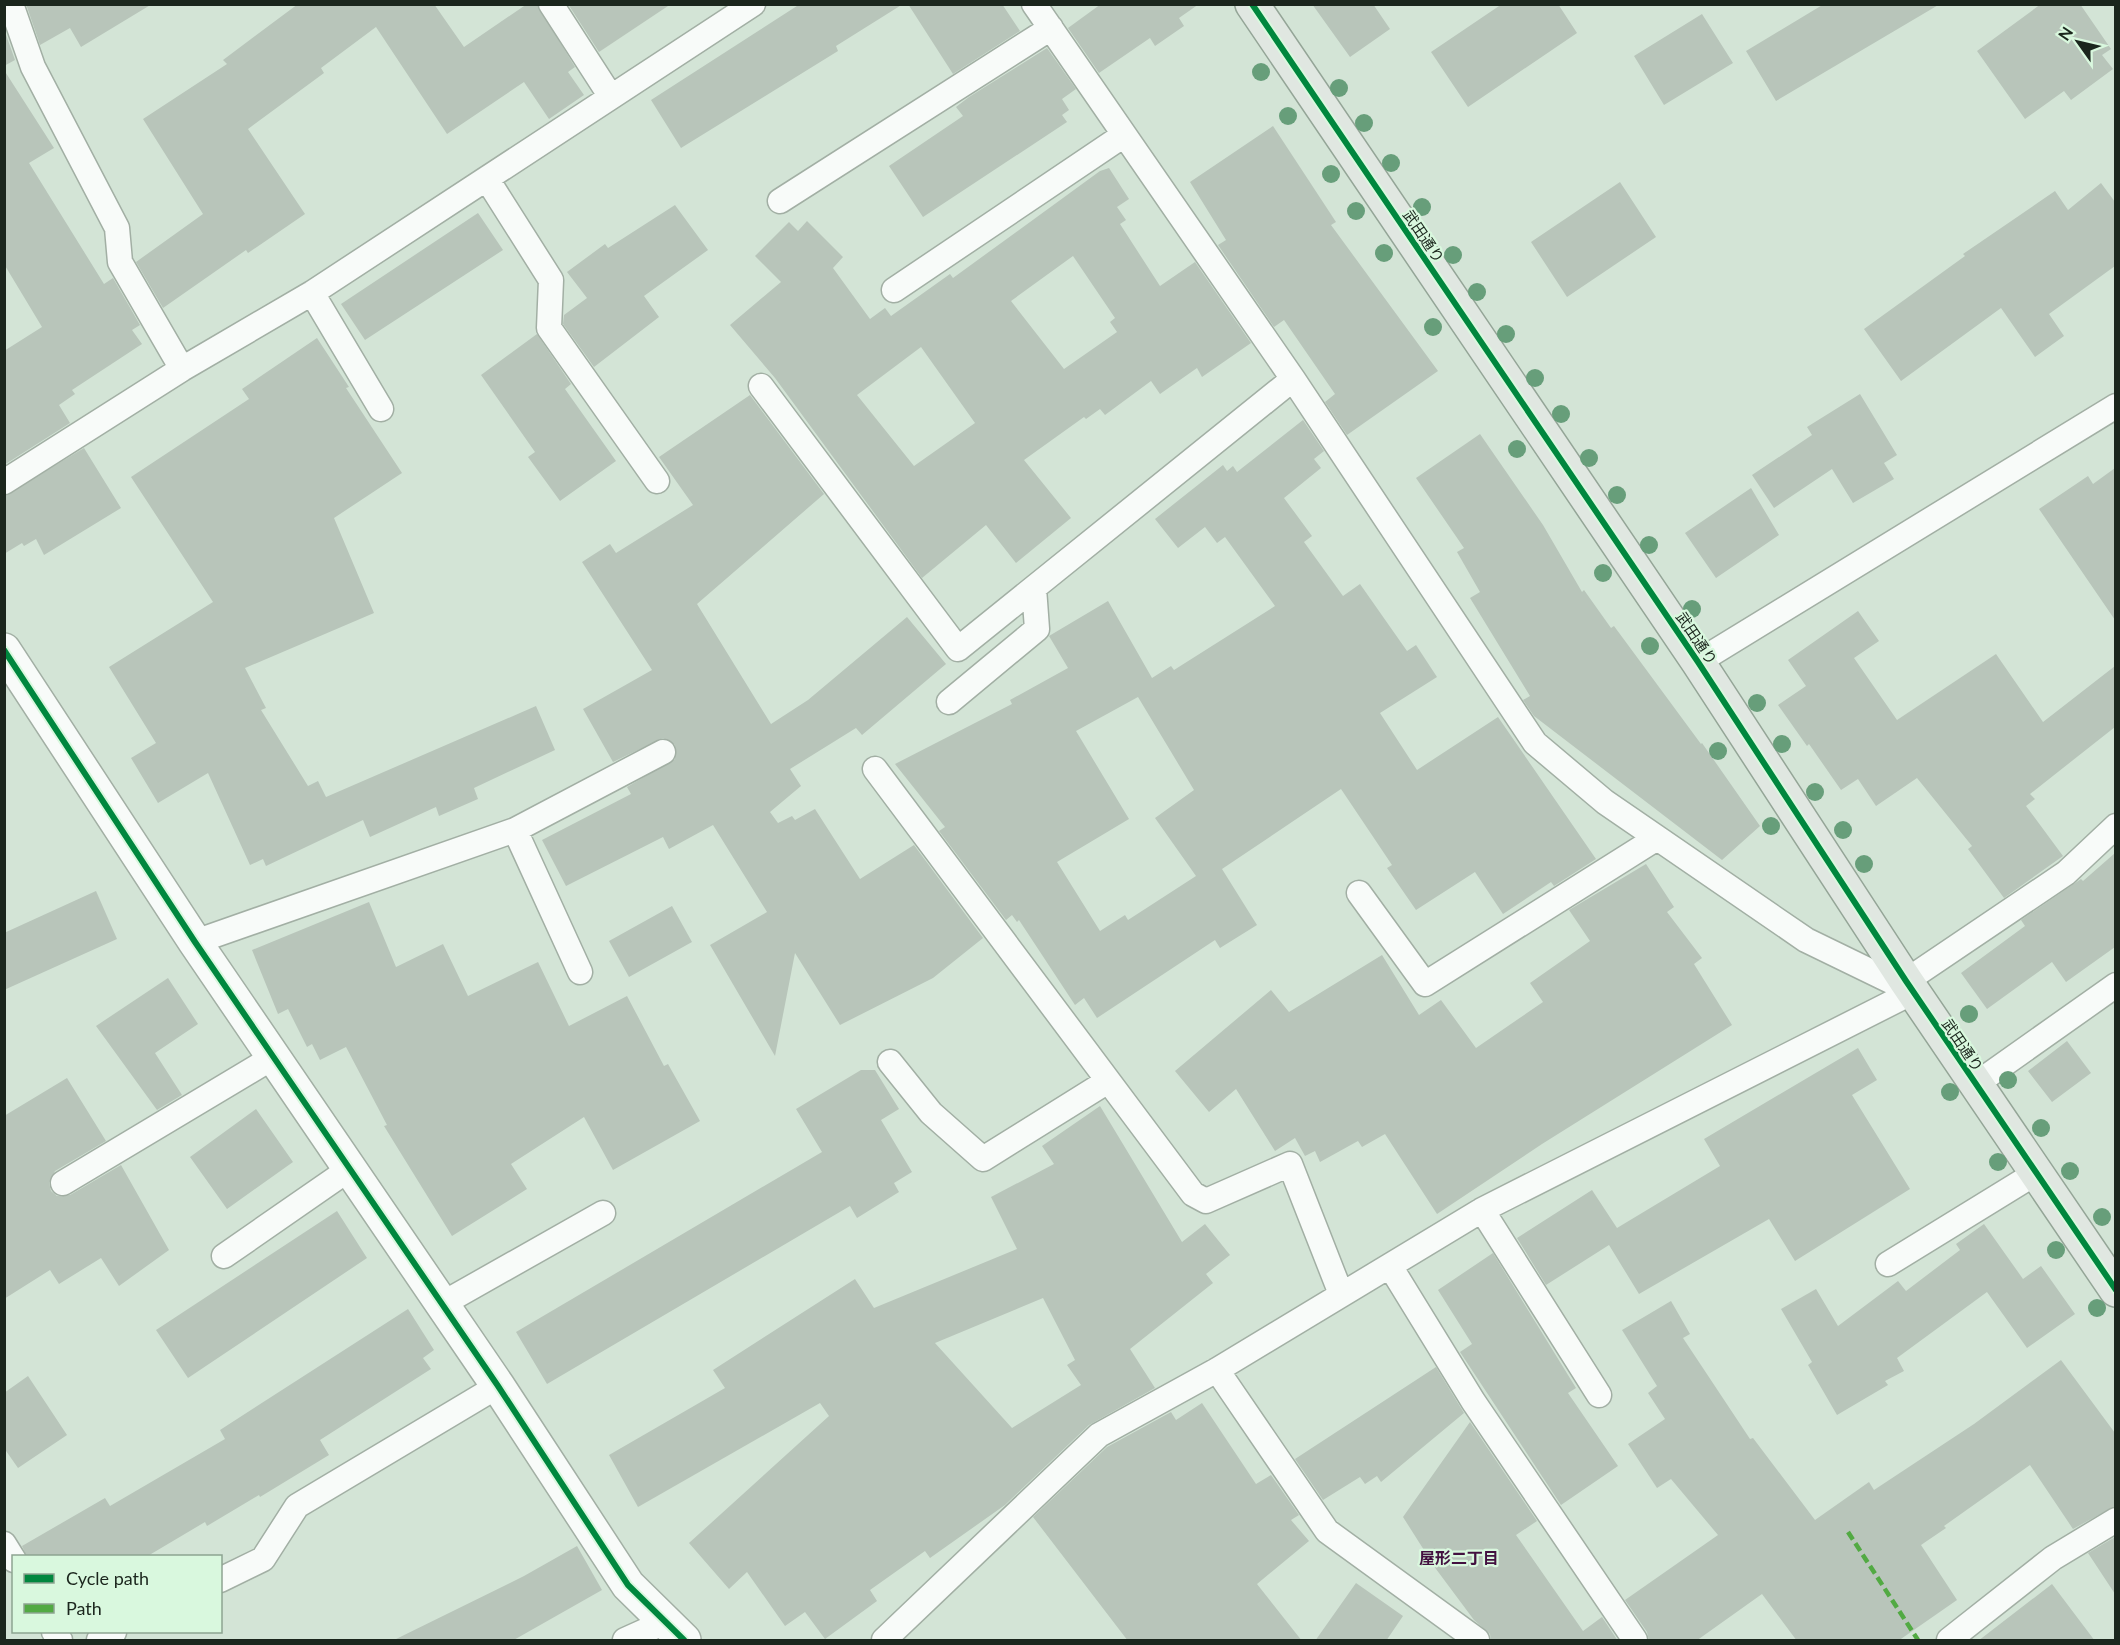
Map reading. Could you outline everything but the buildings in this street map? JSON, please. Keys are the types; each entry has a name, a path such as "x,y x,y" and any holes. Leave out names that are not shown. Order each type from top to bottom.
{"main road":[{"name":"武田通り","path":"1252,4 1698,662 1910,987 2115,1290"}],"street":[{"path":"4,650 272,1058 498,1386 628,1585 674,1631"}],"lane":[{"path":"11,4 33,67 117,228 120,262 182,369"},
{"path":"551,4 611,97"},
{"path":"4,483 182,369 312,293 753,4"},
{"path":"1034,4 1293,380 1535,743 1605,802 1806,940 1910,987"},
{"path":"780,201 1051,28"},
{"path":"894,290 1124,135"},
{"path":"487,179 551,280 549,328 657,481"},
{"path":"312,293 381,409"},
{"path":"761,386 958,649 1293,380"},
{"path":"1698,662 2115,405"},
{"path":"949,702 1037,630 1034,588"},
{"path":"195,942 515,830 663,752"},
{"path":"875,769 1193,1194 1206,1201 1290,1164 1341,1294"},
{"path":"884,1641 1099,1435 1217,1371 1482,1210 1910,987 2066,873 2115,826"},
{"path":"515,830 580,972"},
{"path":"1359,893 1425,984 1657,838"},
{"path":"1976,1084 2115,985"},
{"path":"63,1183 272,1058"},
{"path":"890,1062 931,1113 983,1159 1108,1081"},
{"path":"224,1256 348,1170"},
{"path":"1888,1264 2036,1173"},
{"path":"1482,1210 1599,1395"},
{"path":"442,1304 603,1213"},
{"path":"1390,1266 1473,1401 1635,1641"},
{"path":"1217,1371 1327,1531 1477,1641"},
{"path":"222,1579 263,1559 297,1506 498,1386"},
{"path":"1949,1641 2053,1558 2115,1520"},
{"path":"4,1544 12,1557"},
{"path":"625,1641 674,1631"},
{"path":"99,1641 114,1633"}],"marked path":[{"path":"1848,1532 1918,1640"}],"cycle path":[{"path":"1252,4 1698,662 1906,981 2116,1290"},
{"path":"4,650 195,942 498,1386 628,1585 684,1640"}],"district":[{"name":"屋形二丁目","path":"1459,1557"}]}
